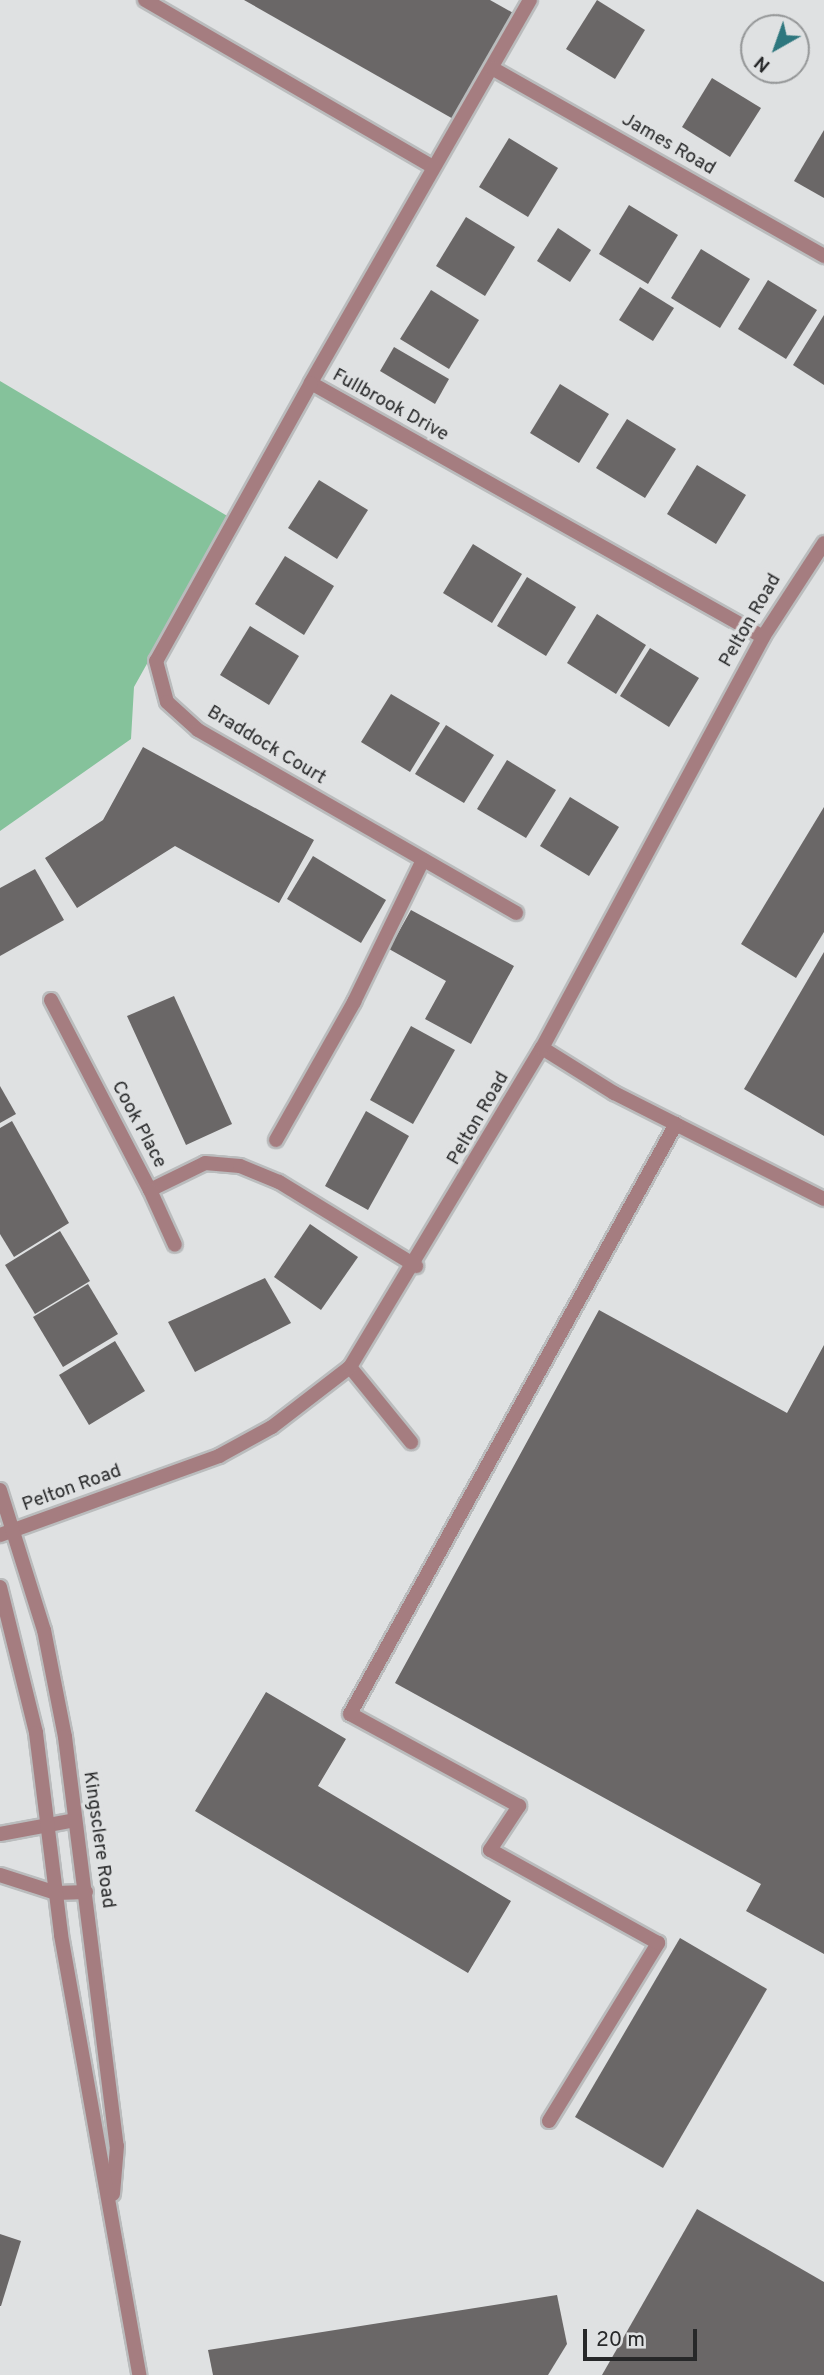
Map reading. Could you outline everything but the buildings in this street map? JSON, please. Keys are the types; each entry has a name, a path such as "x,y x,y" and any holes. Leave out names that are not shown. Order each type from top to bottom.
{"street":[{"path":"145,0 431,166"},
{"name":"Fullbrook Drive","path":"530,0 492,68 431,166 311,383 762,637"},
{"name":"James Road","path":"492,68 824,256"},
{"name":"Braddock Court","path":"311,383 156,661 167,702 198,730 516,913"},
{"name":"Pelton Road","path":"0,1535 219,1456 272,1427 350,1367 416,1266 542,1048 762,637 824,543"},
{"path":"276,1140 355,1002 424,860"},
{"name":"Cook Place","path":"51,1000 150,1190 205,1163 240,1166 279,1182 416,1266"},
{"path":"542,1048 676,1124 824,1199"},
{"path":"550,2121 658,1943 491,1850 519,1806 350,1714 676,1124"},
{"path":"150,1190 175,1245"},
{"path":"350,1367 411,1442"},
{"name":"Kingsclere Road","path":"0,1490 16,1530 44,1630 75,1820 117,2146 113,2203"},
{"name":"Kingsclere Road","path":"0,1587 34,1721 51,1825 56,1893 96,2148 113,2203 139,2375"},
{"path":"0,1834 75,1820"},
{"path":"0,1875 56,1893 86,1892"}],"green space":[{"path":"0,381 229,517 134,687 131,739 0,831"}]}
